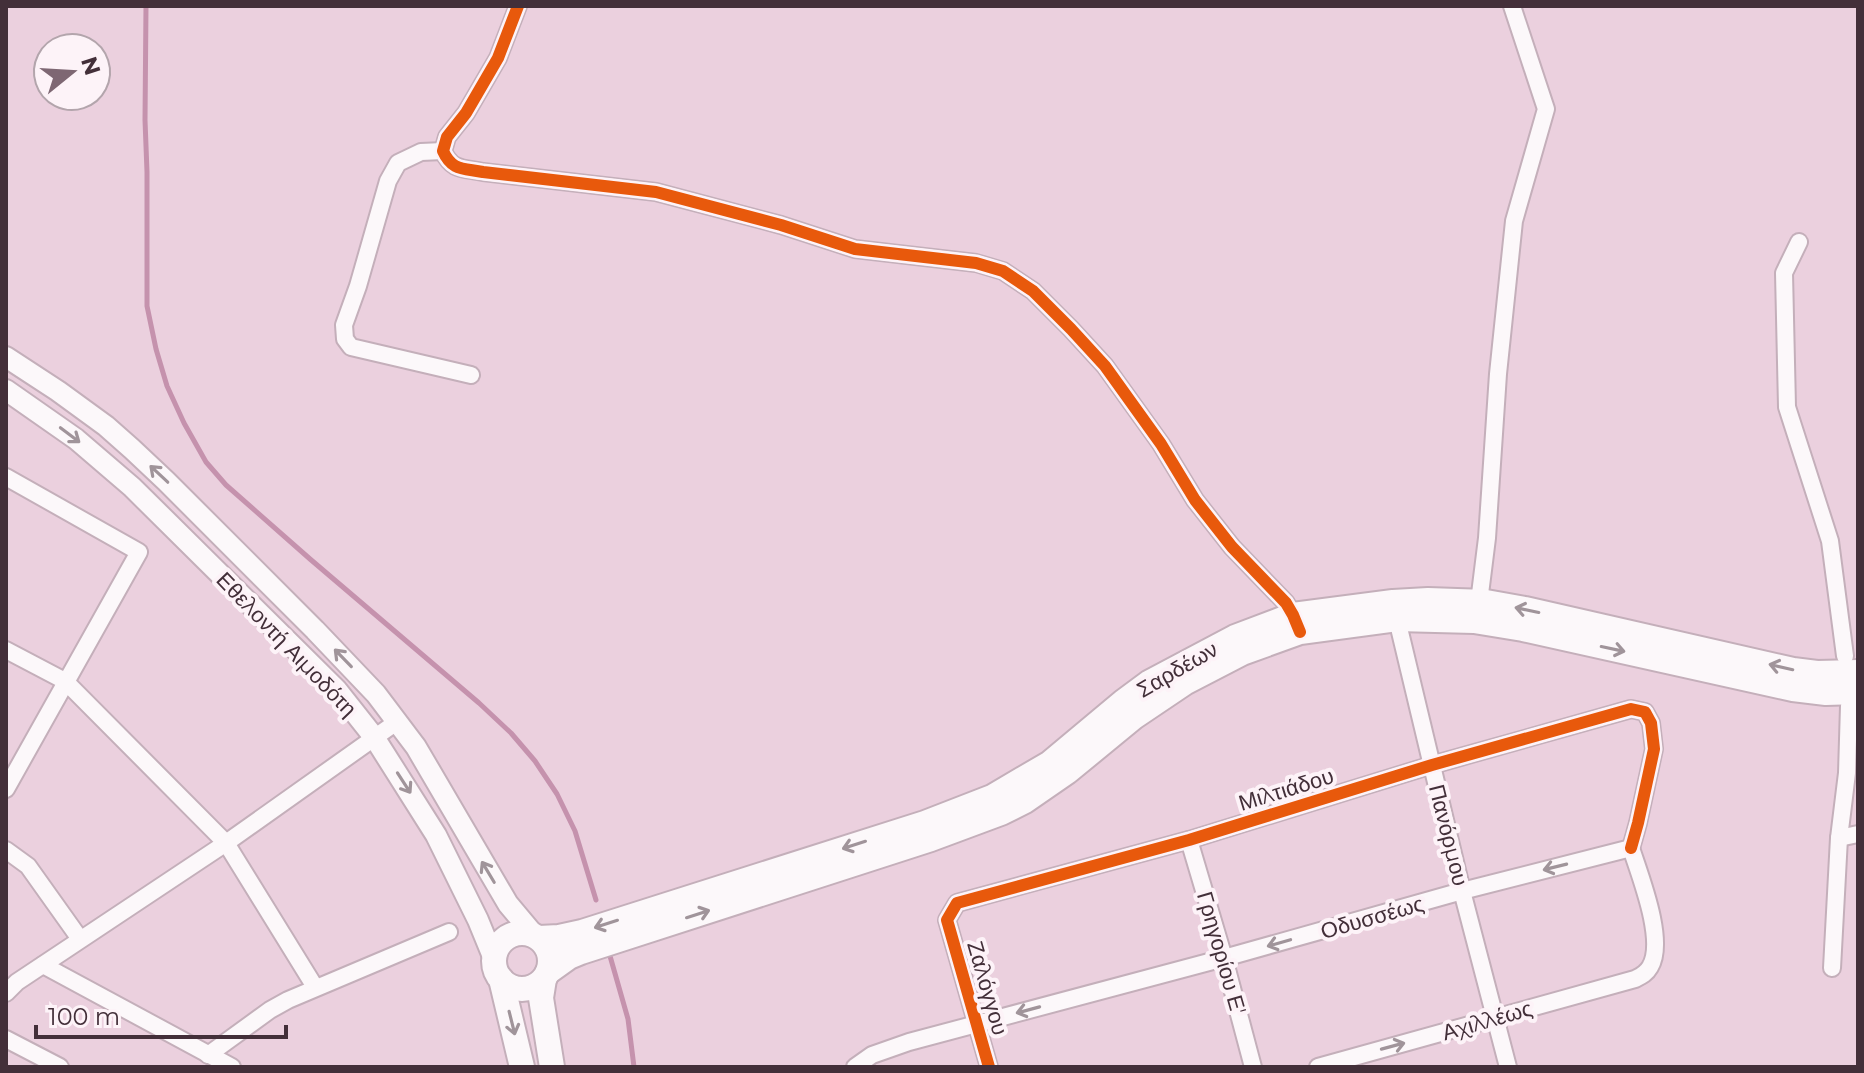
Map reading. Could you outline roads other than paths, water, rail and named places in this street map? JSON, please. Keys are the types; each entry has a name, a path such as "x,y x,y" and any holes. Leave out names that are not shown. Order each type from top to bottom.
{"main road":[{"name":"Σαρδέων","path":"536,937 559,937 582,932 925,823 992,797 1050,763 1150,682 1235,637 1296,623 1395,610 1428,600 1479,602 1525,609 1793,670 1817,673 1852,664"},
{"name":"Σαρδέων","path":"1395,610 1523,629 1793,689 1854,699"},
{"name":"Σαρδέων","path":"546,975 569,957 581,952 931,839 1001,813 1025,801 1067,772 1134,717 1186,682 1296,623"},
{"path":"546,975 527,989 509,986 497,969 497,949 512,934 523,933 536,937 549,953 550,963 541,998 552,1067"},
{"name":"Εθελοντή Αιμοδότη","path":"497,969 522,1067"}],"street":[{"path":"518,6 498,58 466,113 447,137 443,151 448,162 483,172 656,192 781,225 855,249 976,263 1003,271 1033,291 1105,366 1161,444 1195,500 1232,547 1286,603 1296,623"},
{"path":"1479,602 1514,221 1546,109 1512,6"},
{"path":"443,151 421,152 398,163 388,181 344,325 345,339 351,347 471,375"},
{"path":"1799,242 1784,273 1787,407 1830,541 1852,664"},
{"path":"6,357 106,426 166,481 340,654 398,721 436,779 508,904 536,937"},
{"name":"Εθελοντή Αιμοδότη","path":"6,390 76,439 132,487 317,669 350,706 374,737 436,835 469,901 497,969"},
{"path":"6,477 139,552 6,789"},
{"name":"Πανόρμου","path":"1395,610 1462,891 1508,1067"},
{"path":"6,650 65,681 226,843 315,987"},
{"path":"1832,968 1839,838 1854,699"},
{"name":"Μιλτιάδου","path":"947,920 957,903 1189,840 1432,765 1631,709 1645,712 1651,723 1654,749 1631,848"},
{"path":"10,984 226,843 398,721"},
{"path":"1839,838 1858,834"},
{"name":"Γρηγορίου Ε'","path":"1189,840 1253,1067"},
{"name":"Οδυσσέως","path":"855,1067 888,1049 977,1023 1631,848"},
{"name":"Αχιλλέως","path":"1318,1067 1644,974 1652,965 1655,932 1631,848"},
{"path":"6,850 28,866 80,939"},
{"name":"Ζαλόγγου","path":"947,920 989,1067"},
{"path":"208,1055 270,1010 315,987 449,932"},
{"path":"43,965 232,1067"},
{"path":"6,1039 60,1067"}],"waterway":[{"path":"146,6 147,306 167,386 184,423 206,462 226,485 511,733 557,794 575,831 596,900"},
{"path":"610,956 628,1019 634,1067"}]}
